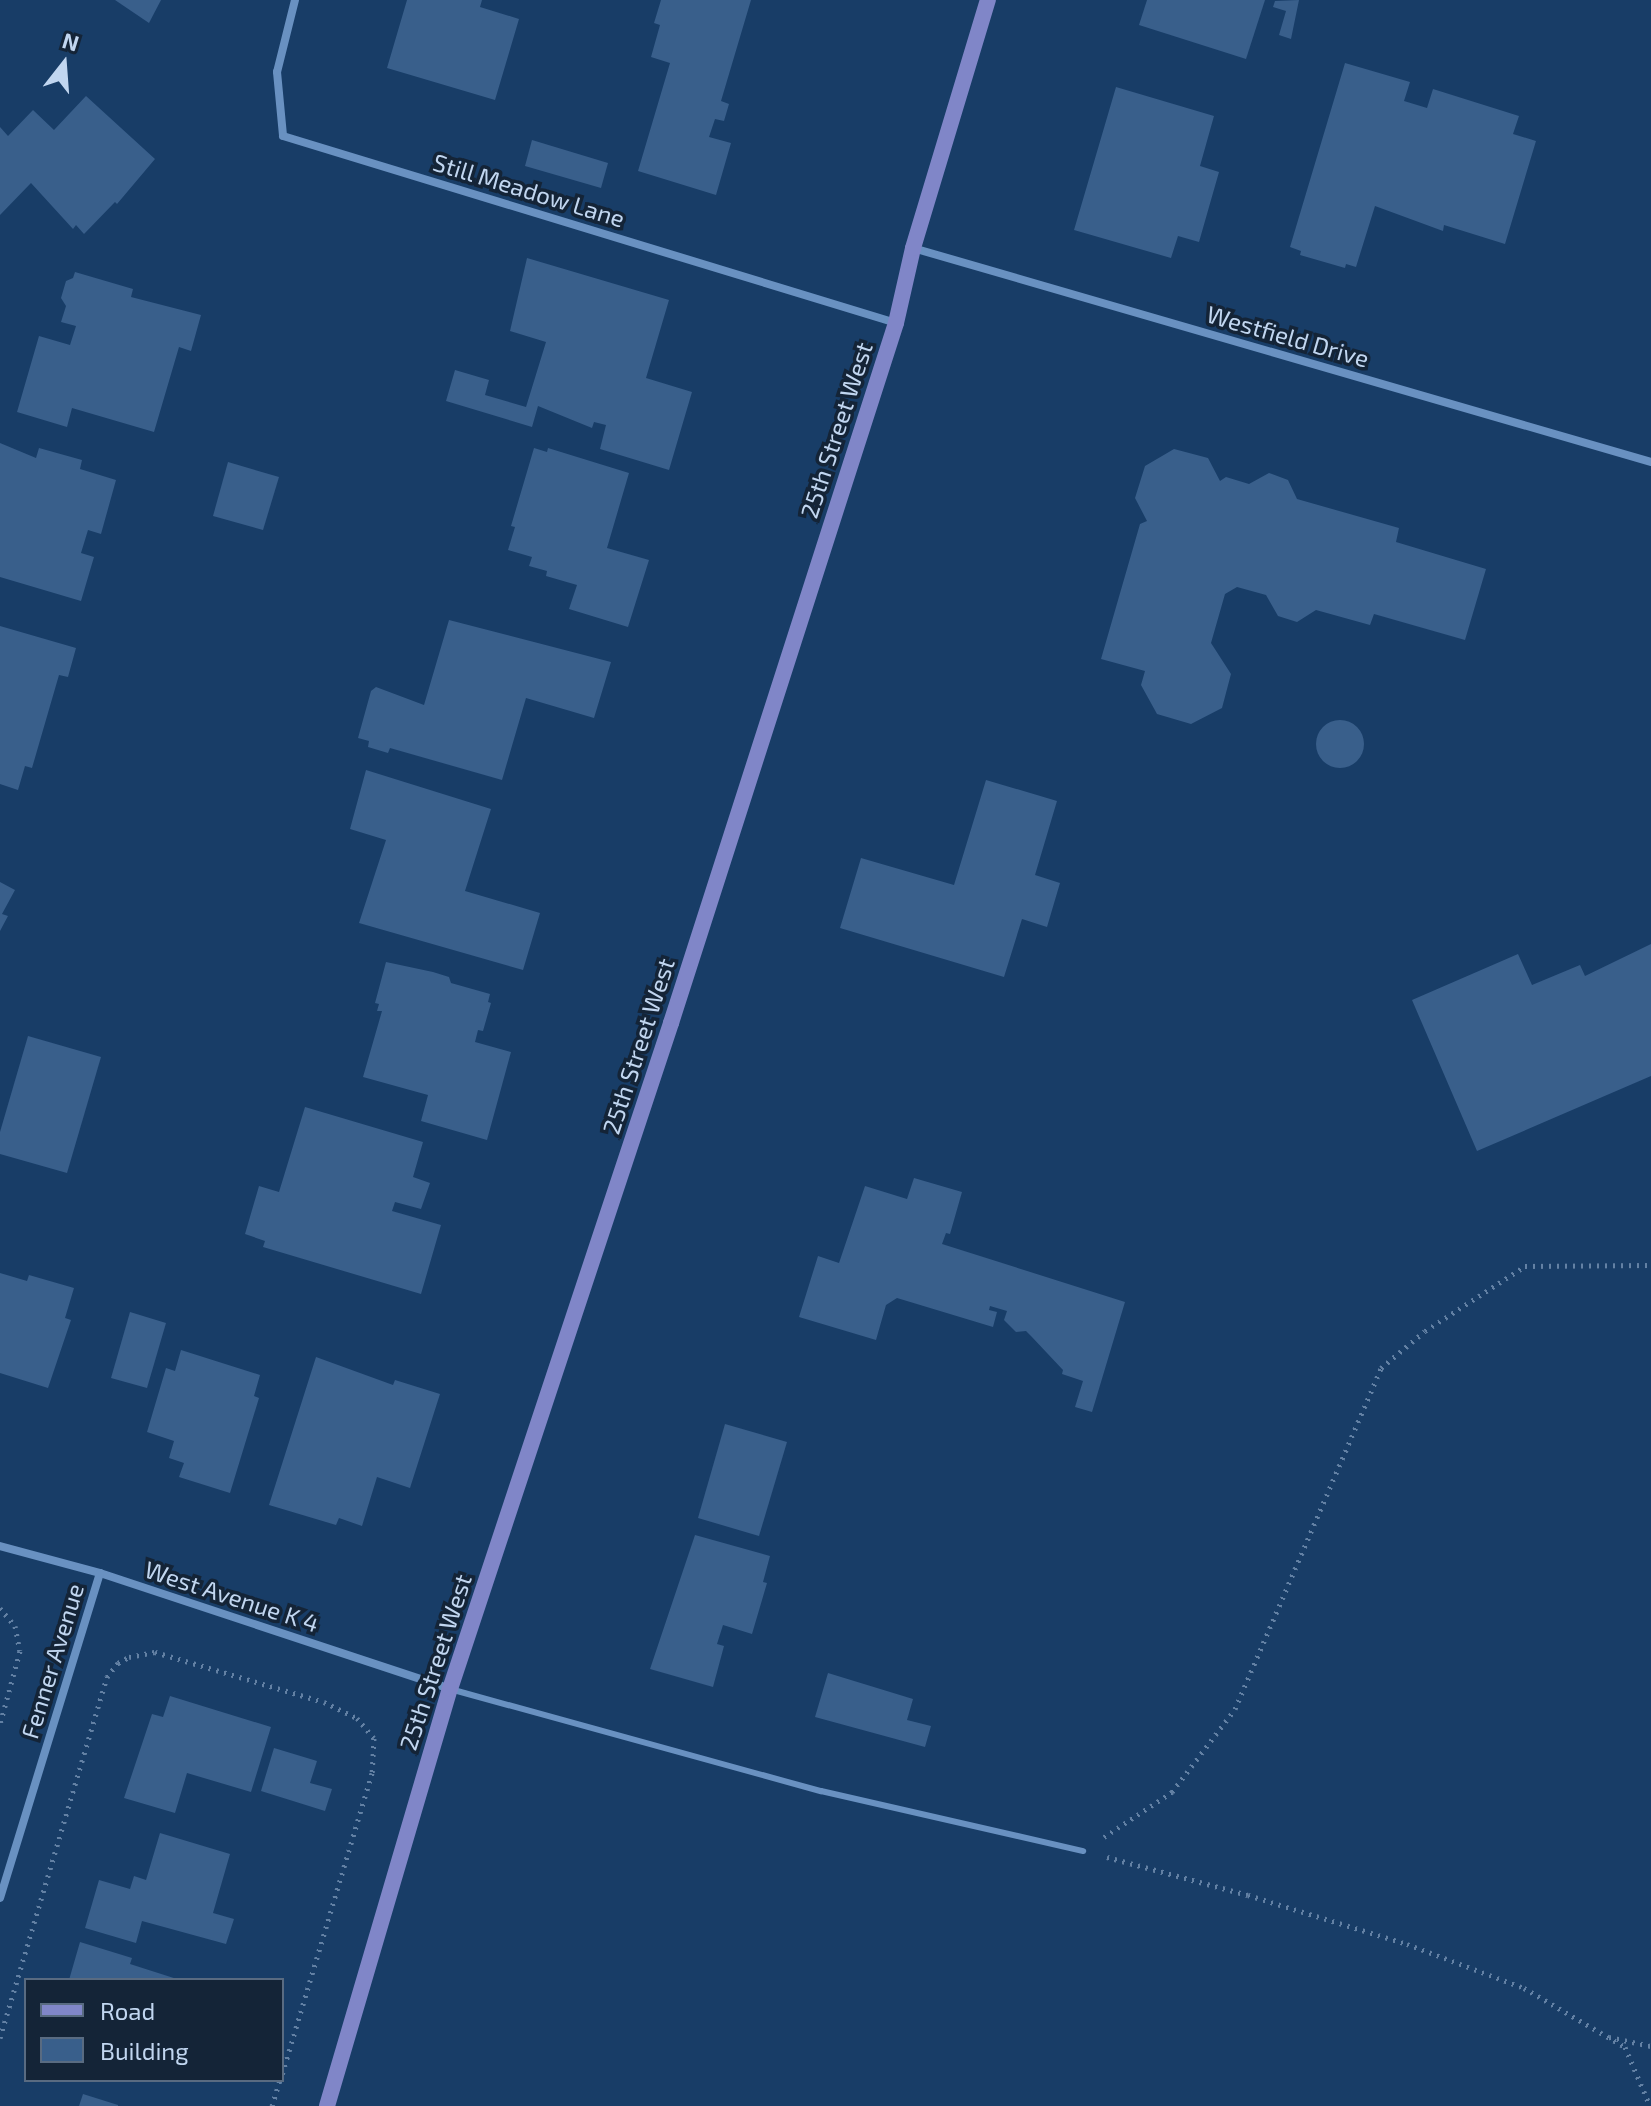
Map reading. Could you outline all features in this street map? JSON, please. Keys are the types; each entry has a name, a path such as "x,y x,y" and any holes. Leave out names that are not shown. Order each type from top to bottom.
{"street":[{"name":"Still Meadow Lane","path":"295,0 277,72 283,136 896,323"},
{"name":"25th Street West","path":"327,2106 450,1689 671,1023 896,323 913,248 988,0"},
{"name":"Westfield Drive","path":"913,248 1651,462"},
{"name":"West Avenue K 4","path":"0,1546 100,1573 450,1689"},
{"name":"Fenner Avenue","path":"0,1898 100,1573"}],"lane":[{"path":"450,1689 821,1791 1083,1851"}],"path":[{"path":"1083,1851 1172,1792 1235,1709 1381,1368 1425,1331 1525,1266 1651,1265"},
{"path":"0,1608 15,1626 20,1651 0,1724"},
{"path":"0,2038 107,1677 118,1663 129,1657 155,1652 324,1702 357,1718 374,1738 372,1773 284,2067"},
{"path":"1083,1851 1248,1895 1407,1944 1524,1988 1625,2047 1650,2106"},
{"path":"1605,2035 1651,2046"},
{"path":"272,2106 279,2082"}],"building":[{"path":"115,0 161,0 149,23"},
{"path":"407,0 482,0 480,7 519,19 495,100 387,68"},
{"path":"661,0 751,0 721,101 729,104 724,121 715,119 709,137 731,143 716,195 638,171 670,63 651,57 660,25 654,23"},
{"path":"1147,0 1265,0 1246,59 1139,25"},
{"path":"1299,0 1291,39 1279,35 1286,11 1273,7 1275,1"},
{"path":"1345,63 1410,82 1404,101 1427,108 1433,89 1519,116 1513,134 1536,141 1505,244 1444,225 1443,231 1375,206 1356,267 1346,264 1345,268 1300,255 1301,251 1290,247"},
{"path":"1116,87 1214,116 1200,166 1219,172 1199,242 1178,236 1171,258 1074,230"},
{"path":"86,96 155,159 117,204 115,202 84,234 76,225 73,229 31,183 0,215 0,127 8,136 33,110 54,130"},
{"path":"532,140 608,163 601,188 525,166"},
{"path":"527,258 669,300 646,378 692,392 669,470 600,449 606,425 594,422 592,428 538,406 532,427 446,401 455,370 489,380 485,395 526,407 546,342 510,331"},
{"path":"75,272 133,289 131,297 201,315 191,351 179,347 154,432 72,408 67,427 17,412 39,336 70,345 76,326 61,322 66,306 61,298 66,281 73,278"},
{"path":"0,443 36,458 39,448 82,460 80,469 116,480 101,534 88,530 81,553 94,557 81,601 0,577"},
{"path":"534,448 547,452 548,448 629,473 607,548 649,560 628,627 569,609 577,585 546,576 547,571 529,566 532,557 508,550 515,527 511,526"},
{"path":"1174,449 1208,458 1220,481 1226,477 1249,484 1269,473 1288,480 1297,499 1399,528 1396,542 1486,569 1465,640 1374,614 1370,625 1316,610 1297,622 1278,616 1266,595 1237,587 1225,594 1211,643 1231,674 1222,708 1191,724 1157,714 1141,685 1145,671 1101,659 1140,524 1147,521 1135,498 1145,466"},
{"path":"228,462 279,477 263,530 213,516"},
{"path":"449,620 611,662 594,718 526,698 502,780 390,748 388,753 368,747 369,741 358,738 371,691 376,687 424,705"},
{"path":"0,626 76,648 68,677 59,675 32,768 25,766 18,790 0,784"},
{"path":"1340,720 1357,727 1364,744 1357,761 1340,768 1323,761 1316,744 1323,727"},
{"path":"366,770 491,809 465,891 540,913 523,970 359,923 386,840 350,829"},
{"path":"986,780 1057,801 1035,875 1060,883 1047,927 1022,919 1004,977 840,928 861,858 954,885"},
{"path":"0,882 15,890 2,914 8,916 0,931"},
{"path":"1651,944 1651,1076 1477,1151 1412,1000 1518,954 1532,985 1580,965 1585,976"},
{"path":"386,962 433,972 449,977 451,983 490,994 488,1002 491,1003 483,1031 478,1030 475,1042 511,1052 487,1140 421,1121 428,1095 363,1077 382,1011 377,1011 379,1004 375,1003"},
{"path":"28,1036 101,1057 67,1173 0,1154 0,1132"},
{"path":"305,1107 423,1142 413,1177 430,1183 421,1209 395,1202 392,1211 441,1225 421,1294 263,1247 265,1241 245,1234 259,1186 279,1192"},
{"path":"914,1178 962,1192 950,1234 946,1233 942,1244 1125,1302 1092,1412 1075,1407 1083,1381 1062,1374 1063,1370 1026,1331 1016,1332 1004,1320 1007,1311 990,1306 989,1310 997,1312 993,1327 897,1298 886,1305 876,1340 799,1317 818,1256 839,1263 865,1186 907,1199"},
{"path":"0,1273 27,1281 29,1275 74,1288 65,1318 71,1320 48,1388 0,1373"},
{"path":"130,1312 166,1323 147,1388 111,1378"},
{"path":"181,1350 260,1375 254,1396 259,1398 230,1493 179,1477 184,1463 169,1458 174,1441 147,1432 166,1368 175,1371"},
{"path":"316,1357 393,1385 395,1380 440,1394 410,1488 377,1477 362,1526 339,1518 336,1525 269,1505"},
{"path":"725,1424 787,1442 759,1536 698,1518"},
{"path":"695,1535 770,1556 763,1582 767,1583 752,1634 723,1625 717,1644 724,1646 713,1687 650,1669"},
{"path":"828,1673 913,1699 907,1720 931,1726 925,1747 815,1717"},
{"path":"170,1696 271,1727 251,1792 187,1773 175,1813 124,1798 152,1714 163,1717"},
{"path":"274,1748 317,1761 310,1783 332,1789 325,1811 261,1791"},
{"path":"160,1833 230,1854 213,1913 234,1919 226,1944 142,1921 136,1943 85,1928 99,1880 130,1889 134,1876 146,1880"},
{"path":"80,1942 132,1958 130,1964 174,1978 70,1978"},
{"path":"83,2094 118,2105 118,2106 79,2106"}]}
